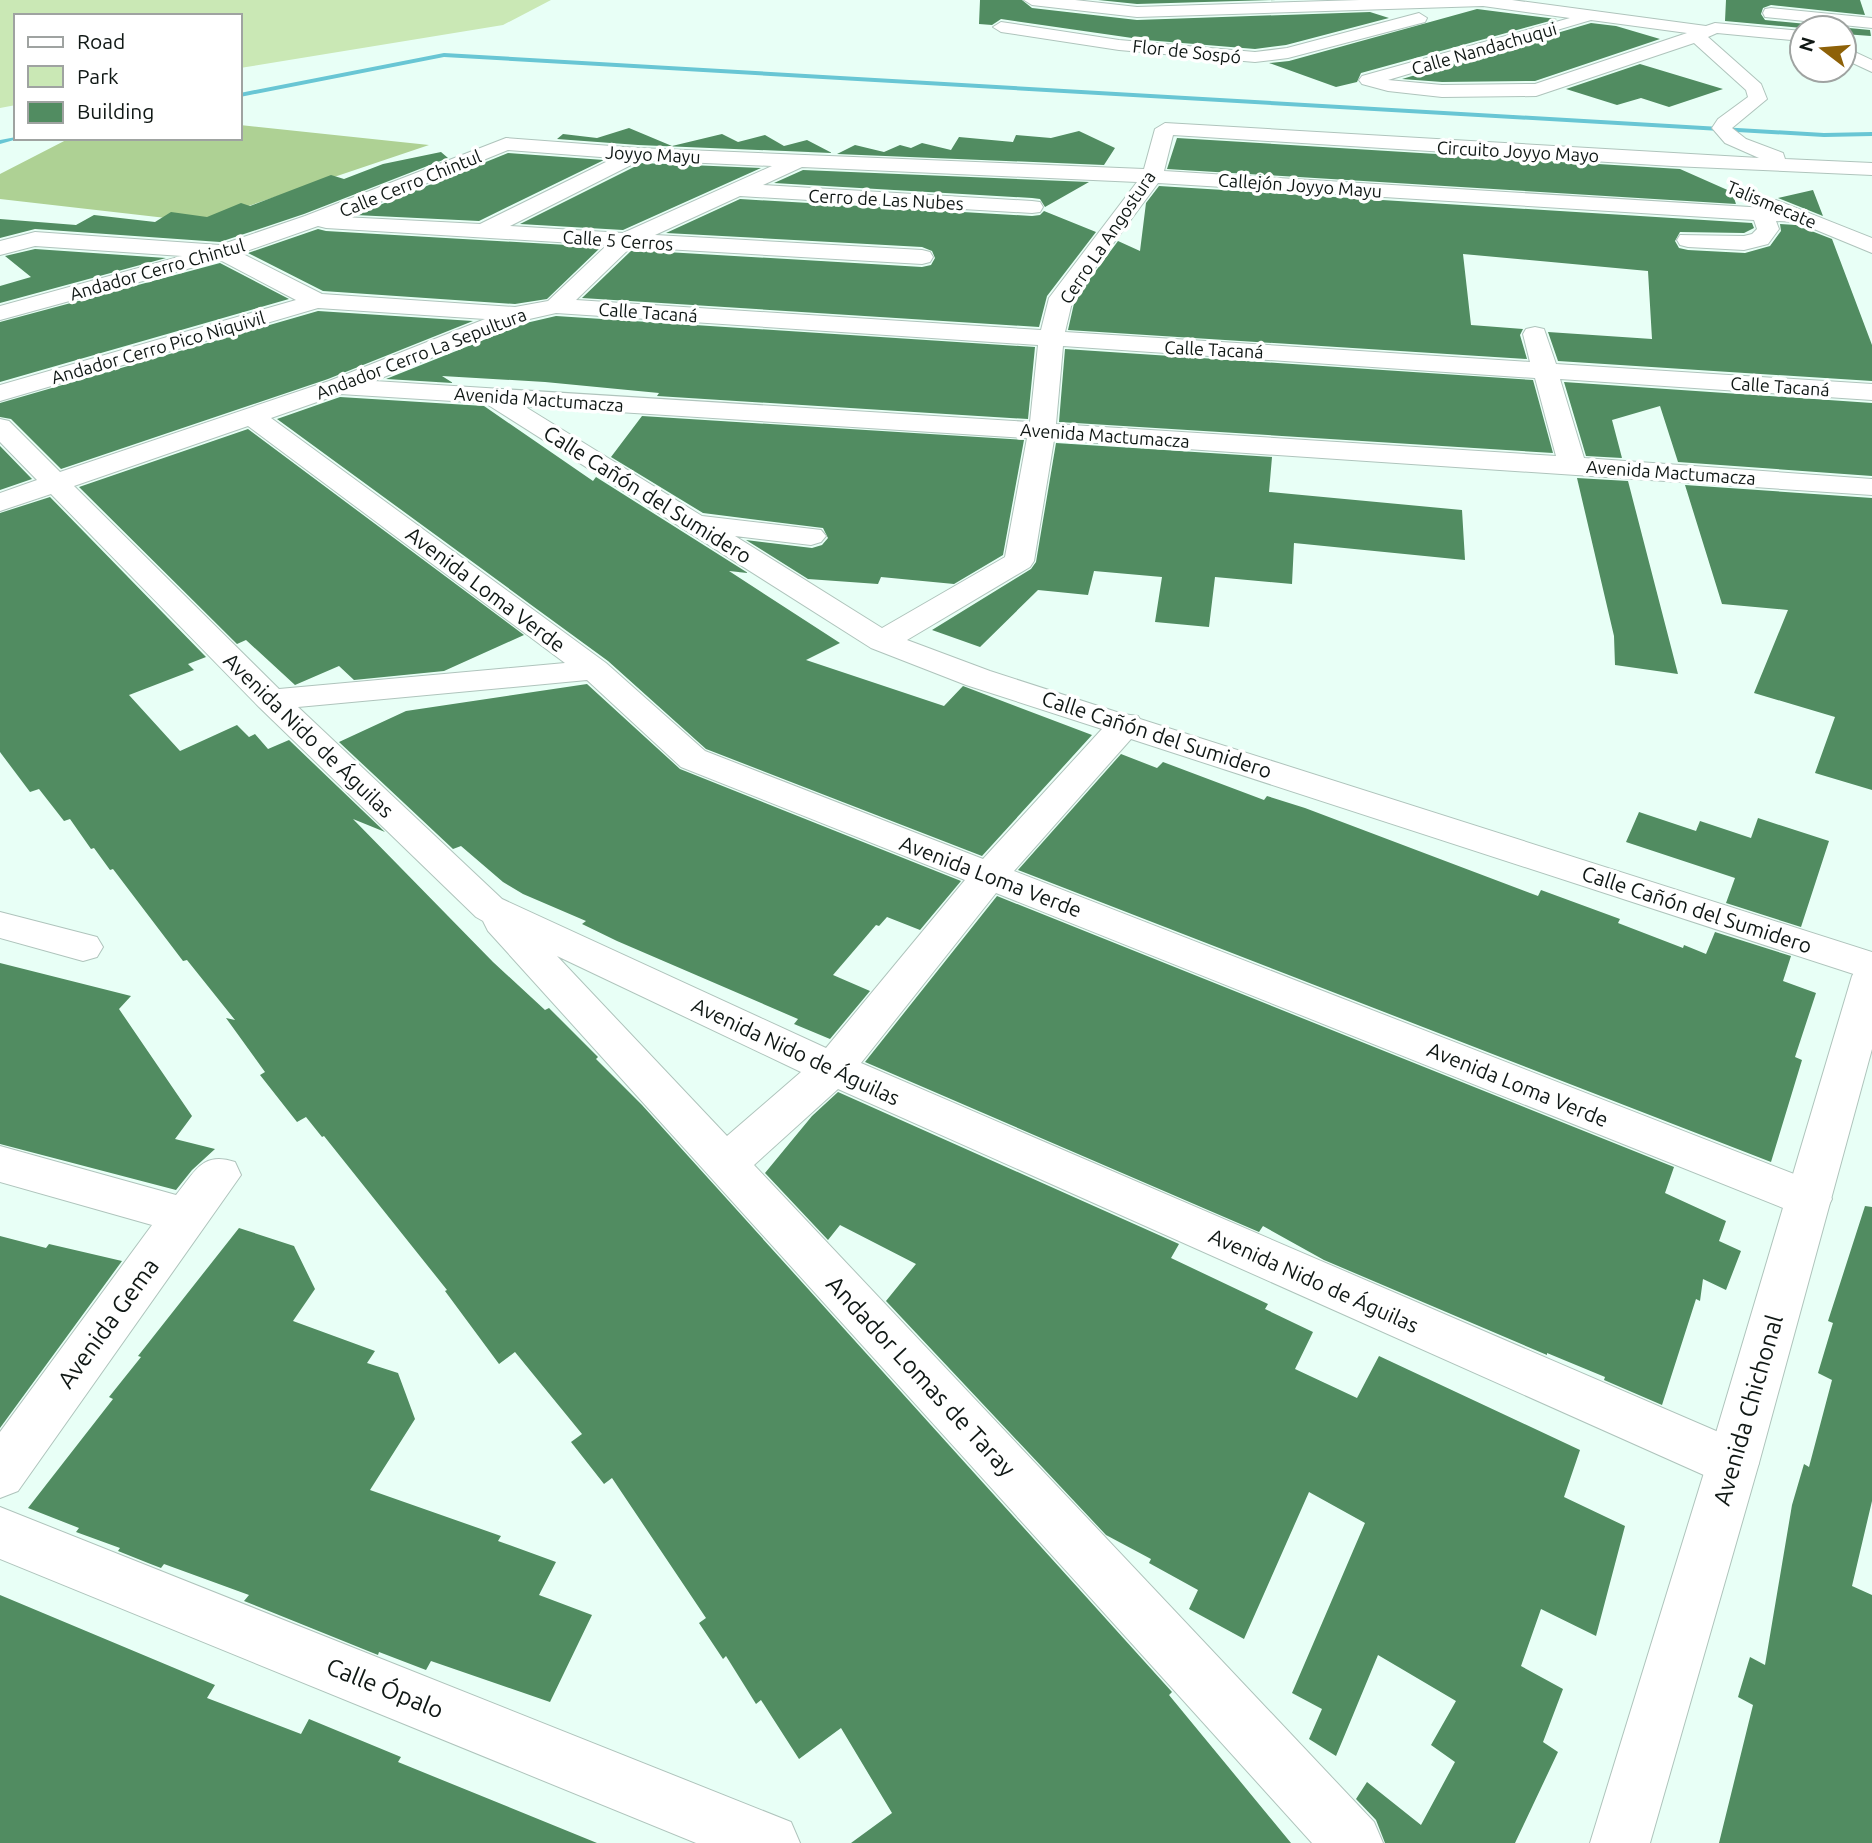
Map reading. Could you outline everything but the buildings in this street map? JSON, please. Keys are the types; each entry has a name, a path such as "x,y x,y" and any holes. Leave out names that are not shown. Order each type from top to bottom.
{"street":[{"path":"1032,0 1137,12 1483,1 1600,15 1706,32 1750,30 1788,34"},
{"name":"Flor de Sospó","path":"1001,27 1119,44 1255,57 1288,52 1483,1"},
{"path":"1750,30 1751,11 1872,23"},
{"path":"1119,44 1137,12"},
{"name":"Calle Nandachuqui","path":"1600,15 1368,80 1388,86 1442,91 1536,90 1664,49 1706,32"},
{"path":"1706,32 1755,88 1758,99 1725,123 1722,128 1725,134 1746,146 1805,167"},
{"name":"Circuito Joyyo Mayo","path":"1165,129 1672,160 1872,169"},
{"name":"Cerro La Angostura","path":"882,641 1019,561 1042,431 1051,340 1061,298 1152,176 1165,129"},
{"name":"Joyyo Mayu","path":"506,144 638,154 800,161"},
{"name":"Calle Cerro Chintul","path":"313,221 506,144"},
{"path":"484,231 638,154"},
{"name":"Talismecate","path":"1672,160 1723,182"},
{"name":"Callejón Joyyo Mayu","path":"800,161 1152,176 1799,216"},
{"name":"Andador Cerro La Sepultura","path":"0,502 338,386 518,314 556,306 625,240 800,161"},
{"path":"1842,168 1872,180"},
{"name":"Cerro de Las Nubes","path":"740,190 1032,207"},
{"name":"Talismecate","path":"1748,193 1872,246"},
{"path":"1688,240 1744,243 1760,239 1768,229 1762,214"},
{"name":"Calle 5 Cerros","path":"313,221 922,257"},
{"name":"Andador Cerro Chintul","path":"0,313 222,252 313,221"},
{"path":"0,248 35,239 222,252 317,301 518,314"},
{"name":"Andador Cerro Pico Niquivil","path":"0,393 317,301"},
{"name":"Calle Tacaná","path":"556,306 1872,392"},
{"path":"1535,334 1572,465"},
{"name":"Avenida Mactumacza","path":"338,386 1572,465 1872,487"},
{"name":"Calle Cañón del Sumidero","path":"491,396 882,641 978,678 1126,723 1872,966"},
{"name":"Avenida Loma Verde","path":"252,416 595,670 692,759 1809,1199"},
{"name":"Avenida Nido de Águilas","path":"0,427 271,700 489,908 832,1069 1733,1463"},
{"path":"694,523 811,536"},
{"path":"271,700 595,670"},
{"path":"725,1164 832,1069 989,876 1126,723"},
{"name":"Andador Lomas de Taray","path":"489,908 1353,1843"},
{"path":"0,925 83,947"},
{"name":"Avenida Chichonal","path":"1620,1843 1733,1463 1872,976"},
{"path":"0,1164 185,1216"},
{"name":"Avenida Gema","path":"0,1474 185,1216 219,1175"},
{"name":"Calle Ópalo","path":"0,1533 770,1843"}],"green space":[{"path":"0,0 551,0 503,25 242,68 242,14 14,14 14,105 0,108"},
{"path":"242,125 429,145 201,222 0,199 0,174 66,140 242,140"}],"waterway":[{"path":"242,95 444,55 1824,135 1872,134"},
{"path":"0,142 14,139"}]}
